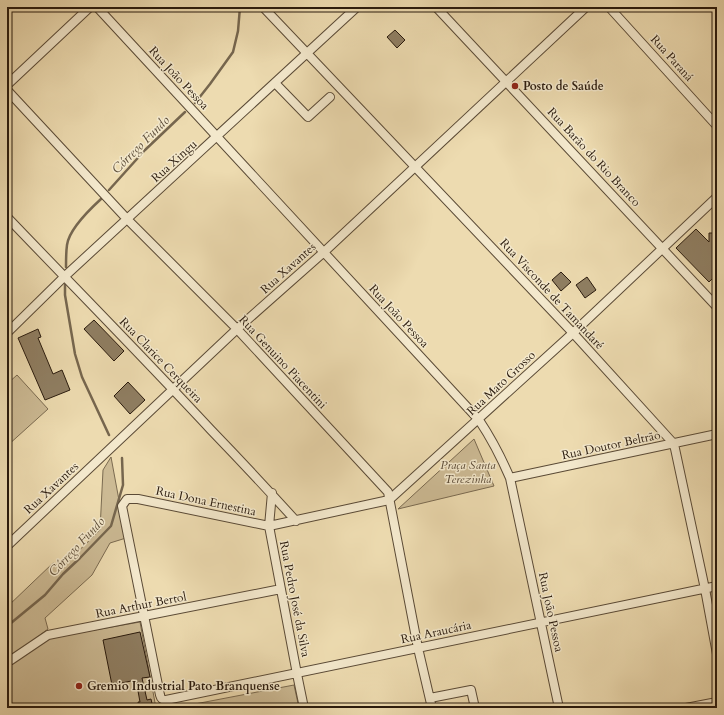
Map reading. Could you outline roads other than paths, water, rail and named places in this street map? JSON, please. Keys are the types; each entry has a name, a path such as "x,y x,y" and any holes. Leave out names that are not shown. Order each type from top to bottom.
{"street":[{"path":"7,85 90,7"},
{"name":"Rua João Pessoa","path":"97,7 479,420 489,435 501,456 510,478 559,708"},
{"name":"Rua Visconde de Tamandaré","path":"263,7 573,333 674,444"},
{"name":"Rua Xingu","path":"7,333 64,277 357,7"},
{"name":"Rua Barão do Rio Branco","path":"436,7 717,306"},
{"name":"Rua Xavantes","path":"7,546 237,330 324,252 586,7"},
{"name":"Rua Paraná","path":"609,7 717,126"},
{"path":"275,83 308,117 330,97"},
{"name":"Rua Genuino Piacentini","path":"7,90 127,219 237,330 388,492 418,648 432,708"},
{"name":"Rua Mato Grosso","path":"269,526 389,500 479,420 717,197"},
{"name":"Rua Clarice Cerqueira","path":"7,217 174,390 296,521"},
{"name":"Rua Doutor Beltrão","path":"510,478 717,434"},
{"path":"674,444 717,654"},
{"name":"Rua Pedro José da Silva","path":"272,494 269,526 304,708"},
{"name":"Rua Dona Ernestina","path":"144,616 122,506 127,499 138,499 269,526"},
{"name":"Rua Araucária","path":"144,616 160,698 162,700 166,700 717,586"},
{"name":"Rua Arthur Bertol","path":"11,660 48,635 281,589"},
{"path":"430,698 471,690 475,708"},
{"path":"686,708 717,702"}],"waterway":[{"name":"Córrego Fundo","path":"195,103 233,52 238,31 240,7"},
{"name":"Córrego Fundo","path":"109,190 145,150 185,112"},
{"name":"Córrego Fundo","path":"66,267 67,245 71,233 80,220 101,199"},
{"name":"Córrego Fundo","path":"65,285 65,295 75,354 82,377 109,435"},
{"name":"Córrego Fundo","path":"7,627 45,595 63,574 111,526 123,485 122,458"}],"place":[{"name":"Posto de Saúde","path":"515,86"},
{"name":"Gremio Industrial Pato Branquense","path":"79,686"}],"park label":[{"name":"Praça Santa Terezinha","path":"468,472"}]}
